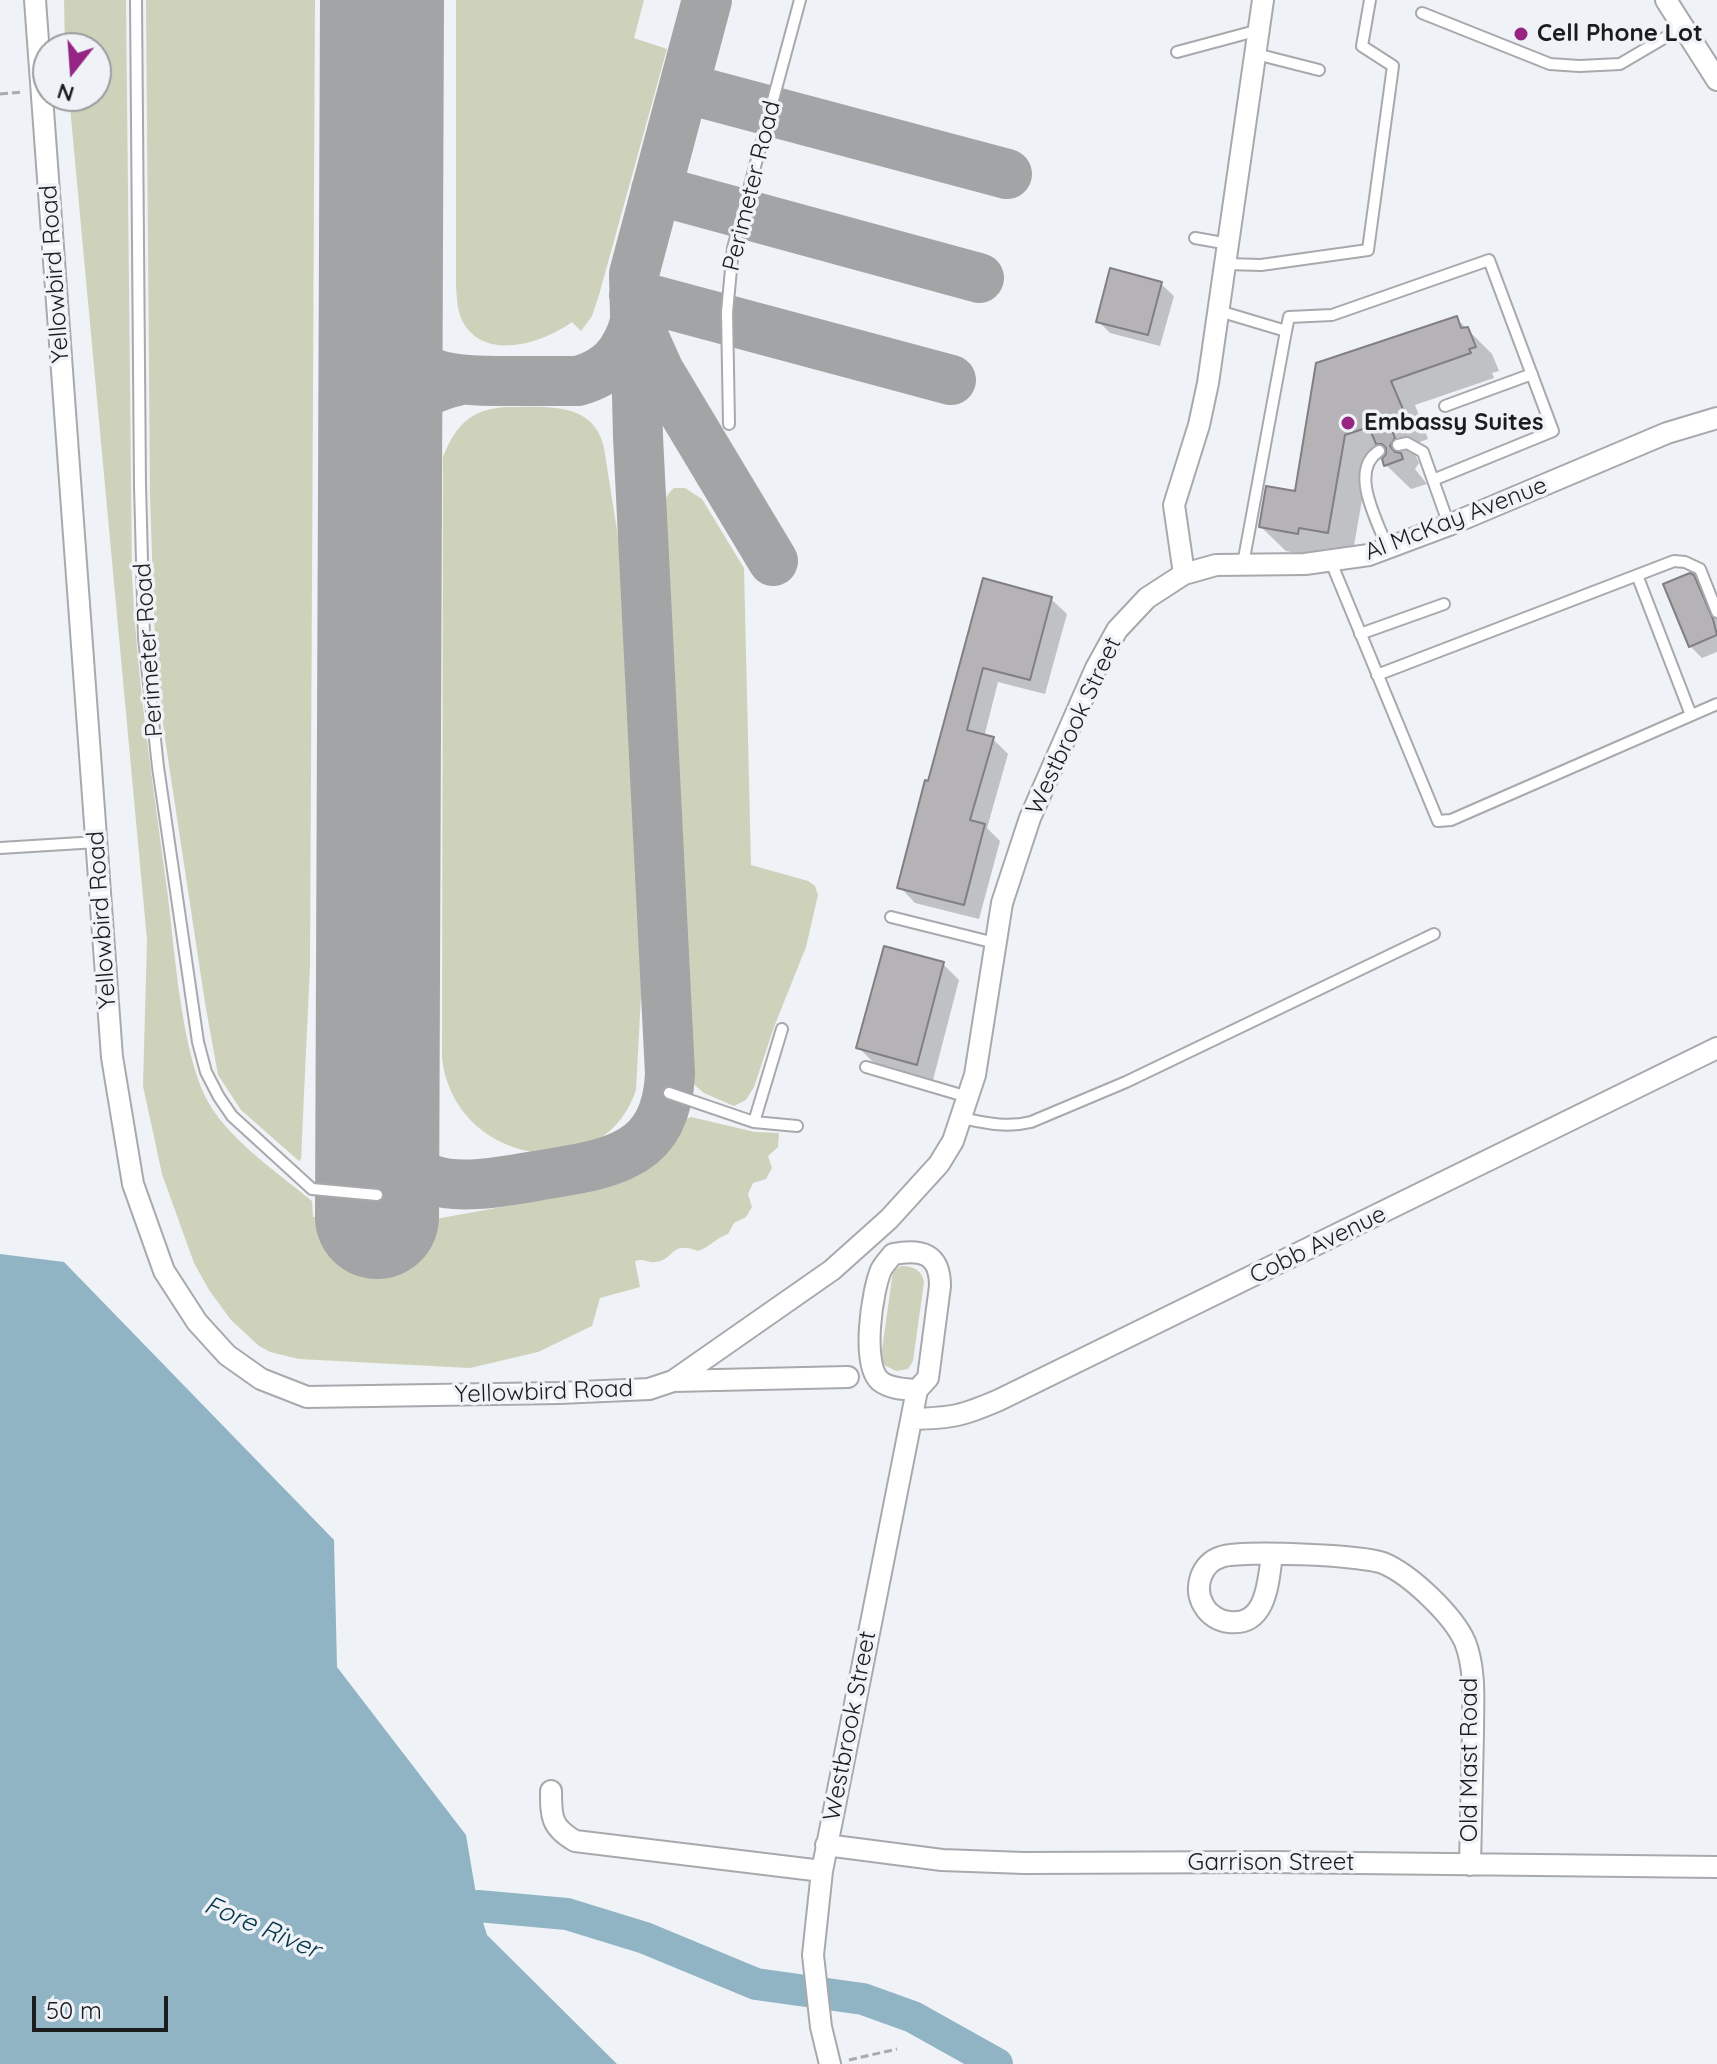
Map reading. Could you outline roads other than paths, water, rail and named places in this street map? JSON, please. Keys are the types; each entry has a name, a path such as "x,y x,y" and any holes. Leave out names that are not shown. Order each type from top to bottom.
{"street":[{"name":"Yellowbird Road","path":"35,0 112,1057 133,1184 164,1271 197,1322 227,1355 261,1379 307,1397 649,1389 673,1381 832,1270 884,1223"},
{"path":"1184,574 1174,505 1199,425 1228,254 1263,0"},
{"path":"1666,0 1717,80"},
{"name":"Al McKay Avenue","path":"1184,574 1216,565 1331,562 1369,555 1449,525 1667,433 1717,418"},
{"name":"Westbrook Street","path":"884,1223 939,1164 953,1141 975,1075 1002,903 1030,818 1096,668 1117,630 1147,598 1184,574"},
{"name":"Cobb Avenue","path":"912,1419 966,1415 999,1400 1717,1048"},
{"path":"884,1223 893,1254 882,1267 877,1284 870,1366 880,1381 899,1389 917,1390"},
{"name":"Westbrook Street","path":"830,2063 821,2027 813,1955 822,1871 917,1390 928,1378 940,1273 932,1258 923,1253 909,1251 893,1254"},
{"name":"Yellowbird Road","path":"673,1381 848,1377"},
{"name":"Old Mast Road","path":"1272,1555 1364,1557 1394,1568 1408,1577 1444,1612 1464,1642 1473,1679 1470,1865"},
{"path":"551,1791 551,1814 559,1832 575,1841 822,1871"},
{"name":"Garrison Street","path":"826,1845 942,1860 1024,1863 1268,1862 1717,1867"}],"lane":[{"name":"Perimeter Road","path":"136,0 139,469 144,638 158,767 198,1042 206,1072 232,1116 312,1189 377,1195"},
{"name":"Perimeter Road","path":"729,424 727,312 733,248 800,0"},
{"path":"1195,238 1261,265 1368,250 1393,66 1362,46 1370,0"},
{"path":"1422,13 1550,64 1579,66 1620,64 1683,27"},
{"path":"1177,52 1259,30"},
{"path":"1256,54 1319,70"},
{"path":"1243,564 1289,317 1332,315 1489,260 1553,431 1433,480"},
{"path":"1219,311 1286,331"},
{"path":"1445,406 1532,374"},
{"path":"1398,445 1407,443 1423,452 1449,525"},
{"path":"1379,451 1371,456 1363,473 1388,549"},
{"path":"1377,675 1674,561 1700,569 1717,612"},
{"path":"1331,562 1438,821 1451,820 1717,704"},
{"path":"1637,575 1691,715"},
{"path":"1360,634 1444,604"},
{"path":"0,848 97,842"},
{"path":"891,917 995,943"},
{"path":"961,1118 1015,1126 1031,1122 1126,1082 1434,934"},
{"path":"754,1122 782,1029"},
{"path":"866,1067 968,1097"},
{"path":"669,1093 754,1122 797,1126"}],"water":[{"name":"Fore River","path":"0,1254 64,1262 334,1540 337,1667 466,1835 478,1906 487,1935 617,2064 0,2064"}],"waterway":[{"path":"435,1915 478,1906 567,1914 645,1938 756,1984 863,1999 913,2017 997,2064"}],"place":[{"name":"Cell Phone Lot","path":"1521,34"},
{"name":"Embassy Suites","path":"1348,423"}]}
